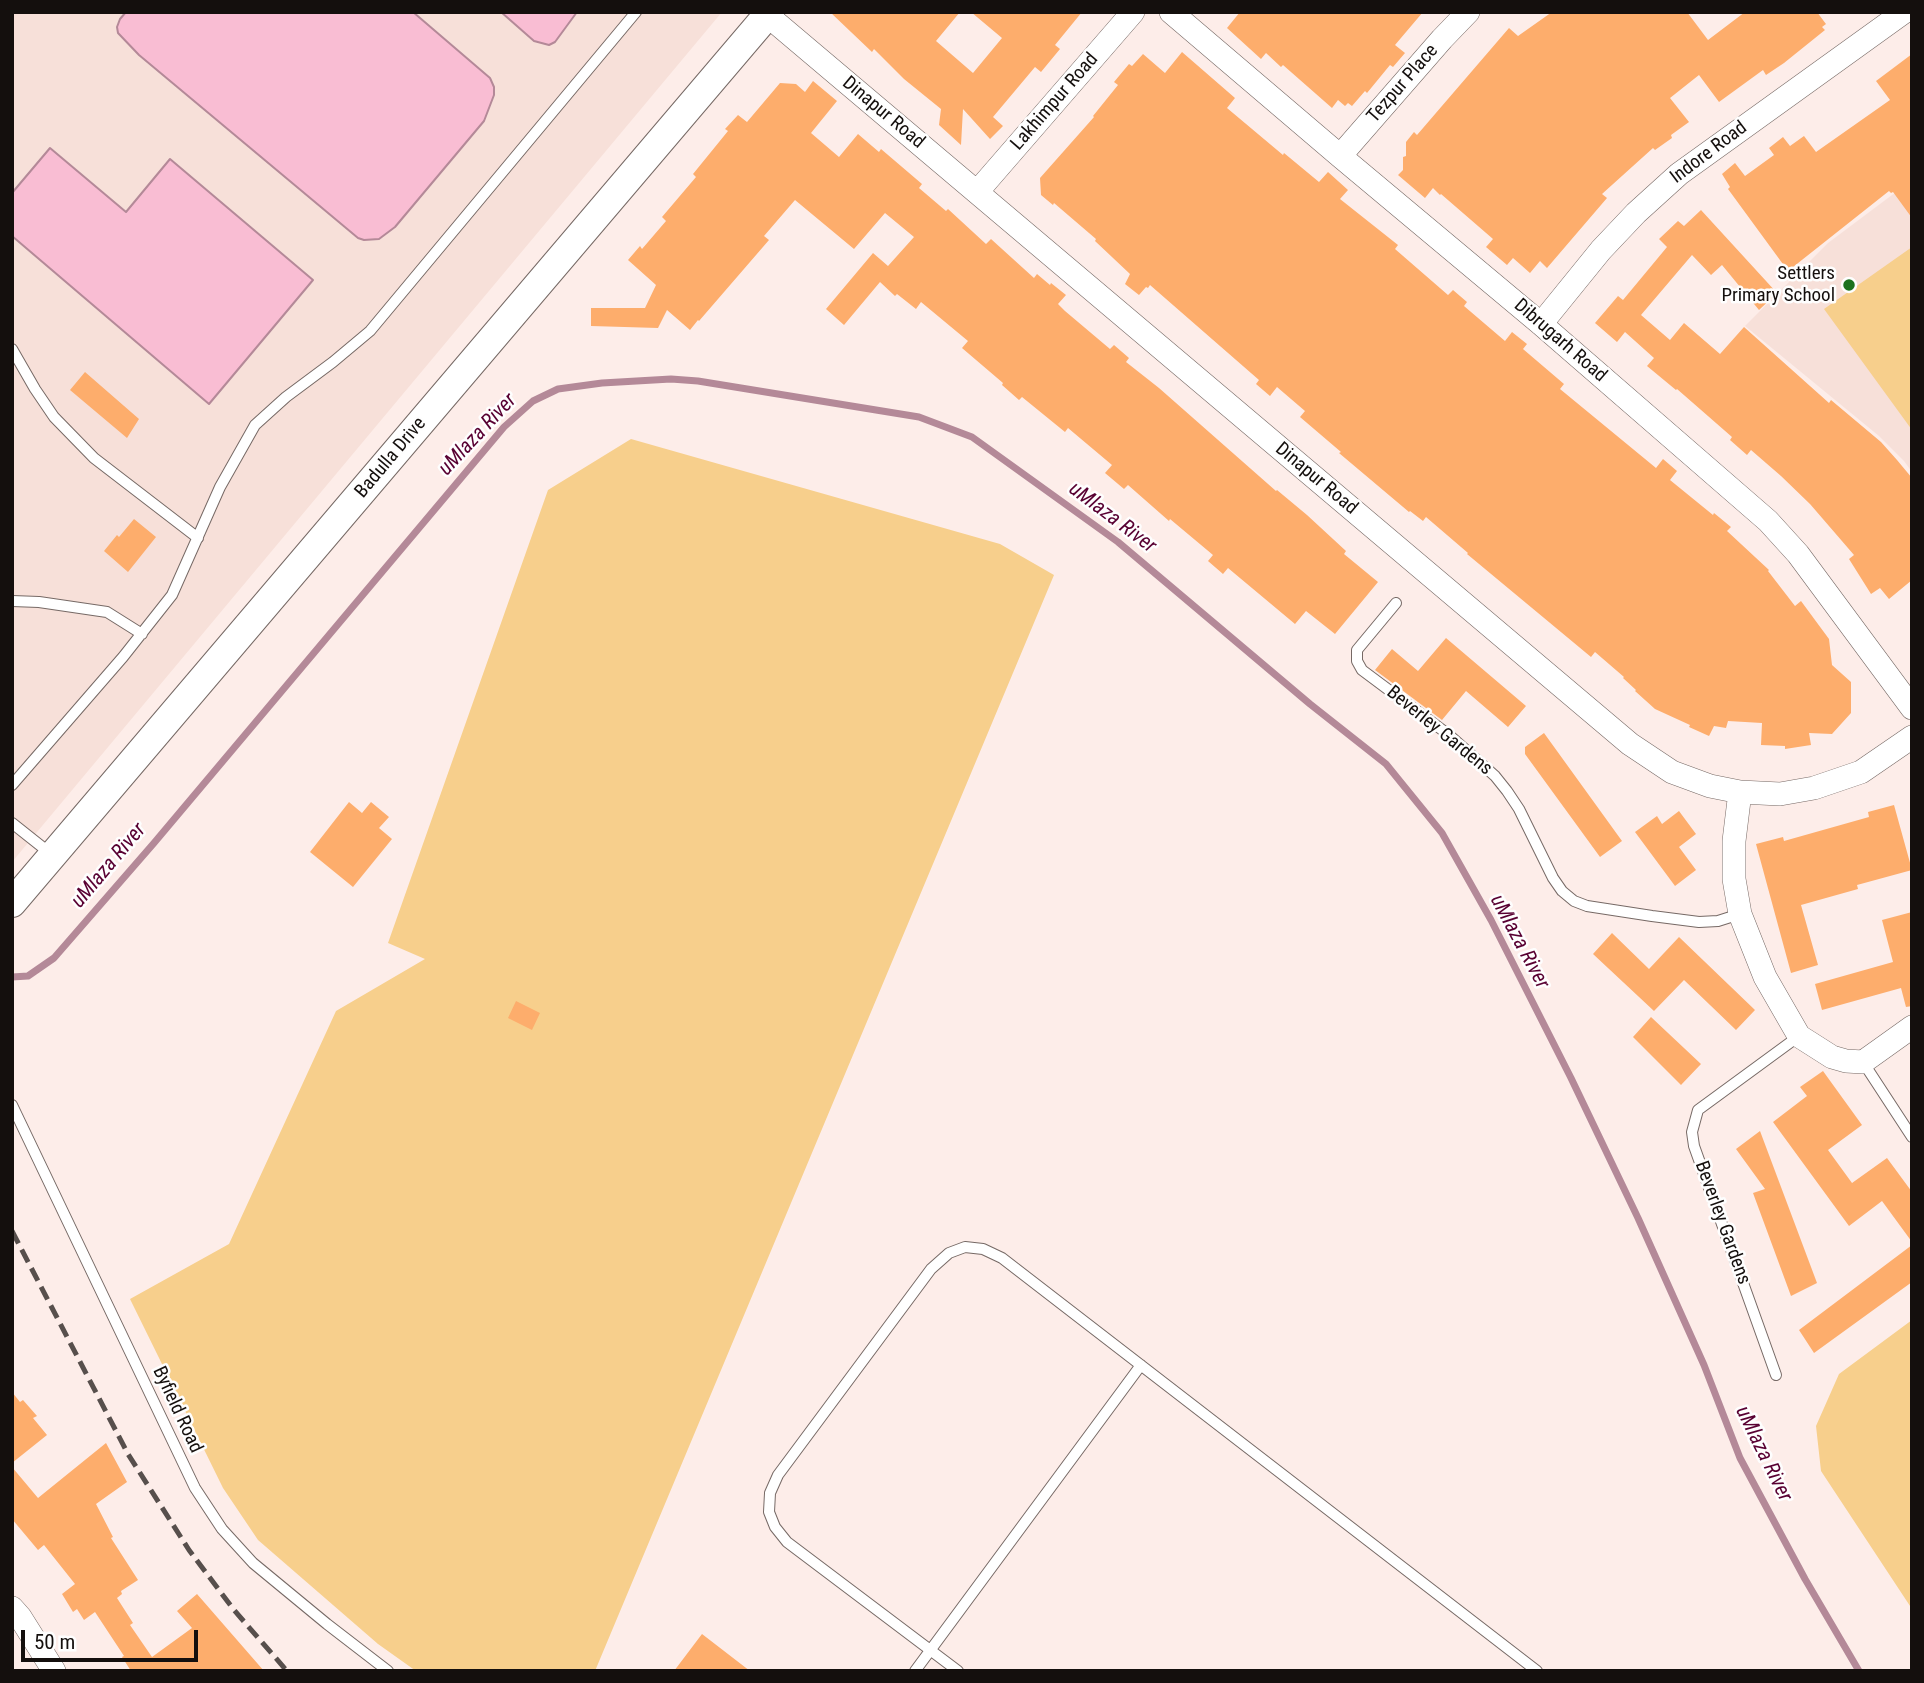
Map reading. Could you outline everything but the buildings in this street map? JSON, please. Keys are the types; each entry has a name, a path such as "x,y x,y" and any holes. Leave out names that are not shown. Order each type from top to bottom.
{"street":[{"name":"Lakhimpur Road","path":"977,192 1133,12"},
{"name":"Dibrugarh Road","path":"1171,12 1541,324 1768,521 1798,554 1912,708"},
{"name":"Tezpur Place","path":"1340,156 1442,38 1468,12"},
{"name":"Indore Road","path":"1541,324 1601,250 1679,174 1904,12"},
{"name":"Dinapur Road","path":"767,13 1630,744 1672,772 1710,786 1740,792 1780,794 1814,788 1861,772 1912,737"},
{"name":"Badulla Drive","path":"12,903 767,13"},
{"path":"1740,792 1734,841 1734,879 1740,914 1765,977 1799,1036 1832,1057 1863,1062 1912,1027"},
{"path":"12,1608 54,1671"}],"lane":[{"path":"12,785 142,634 172,595 220,487 255,425 286,397 342,355 379,321 636,12"},
{"path":"12,349 54,417 94,458 198,538"},
{"path":"12,601 39,602 107,612 142,634"},
{"name":"Beverley Gardens","path":"1395,603 1357,650 1357,661 1362,670 1448,735 1495,776 1519,809 1562,891 1574,901 1587,906 1664,918 1718,921 1740,914"},
{"path":"12,823 53,855"},
{"name":"Beverley Gardens","path":"1776,1374 1694,1146 1692,1132 1698,1110 1799,1036"},
{"path":"1863,1062 1912,1137"},
{"name":"Byfield Road","path":"12,1105 195,1488 222,1529 253,1563 327,1625 388,1671"},
{"path":"958,1671 788,1542 775,1527 769,1512 769,1493 778,1475 931,1269 949,1253 965,1247 983,1249 1002,1258 1537,1671"},
{"path":"915,1671 1141,1365"}],"shaded area":[{"path":"12,12 722,12 12,862"},
{"path":"126,12 413,12 490,78 494,95 484,121 395,227 379,239 364,240 358,238 139,55 118,33 120,19"},
{"path":"501,12 577,12 555,42 549,45 534,41"},
{"path":"50,148 126,212 170,159 313,280 209,404 12,236 12,193"},
{"name":"Settlers Primary School","path":"1912,180 1912,472 1879,436 1745,326 1828,243"},
{"path":"1912,247 1912,430 1824,309"},
{"path":"631,439 1000,544 1054,575 595,1671 416,1671 378,1644 258,1540 223,1488 130,1299 229,1244 336,1011 425,959 388,943 548,490"},
{"path":"1912,1320 1912,1609 1821,1471 1816,1426 1839,1374"}],"waterway":[{"name":"uMlaza River","path":"12,977 28,976 54,958 504,427 533,401 558,389 671,379 698,381 919,417 972,437 1118,542 1310,704 1386,764 1442,833 1491,920 1638,1218 1704,1365 1740,1458 1805,1579 1859,1671"}],"railway":[{"path":"12,1231 128,1454 189,1550 234,1610 287,1671"}],"place":[{"name":"Settlers Primary School","path":"1849,285"}]}
